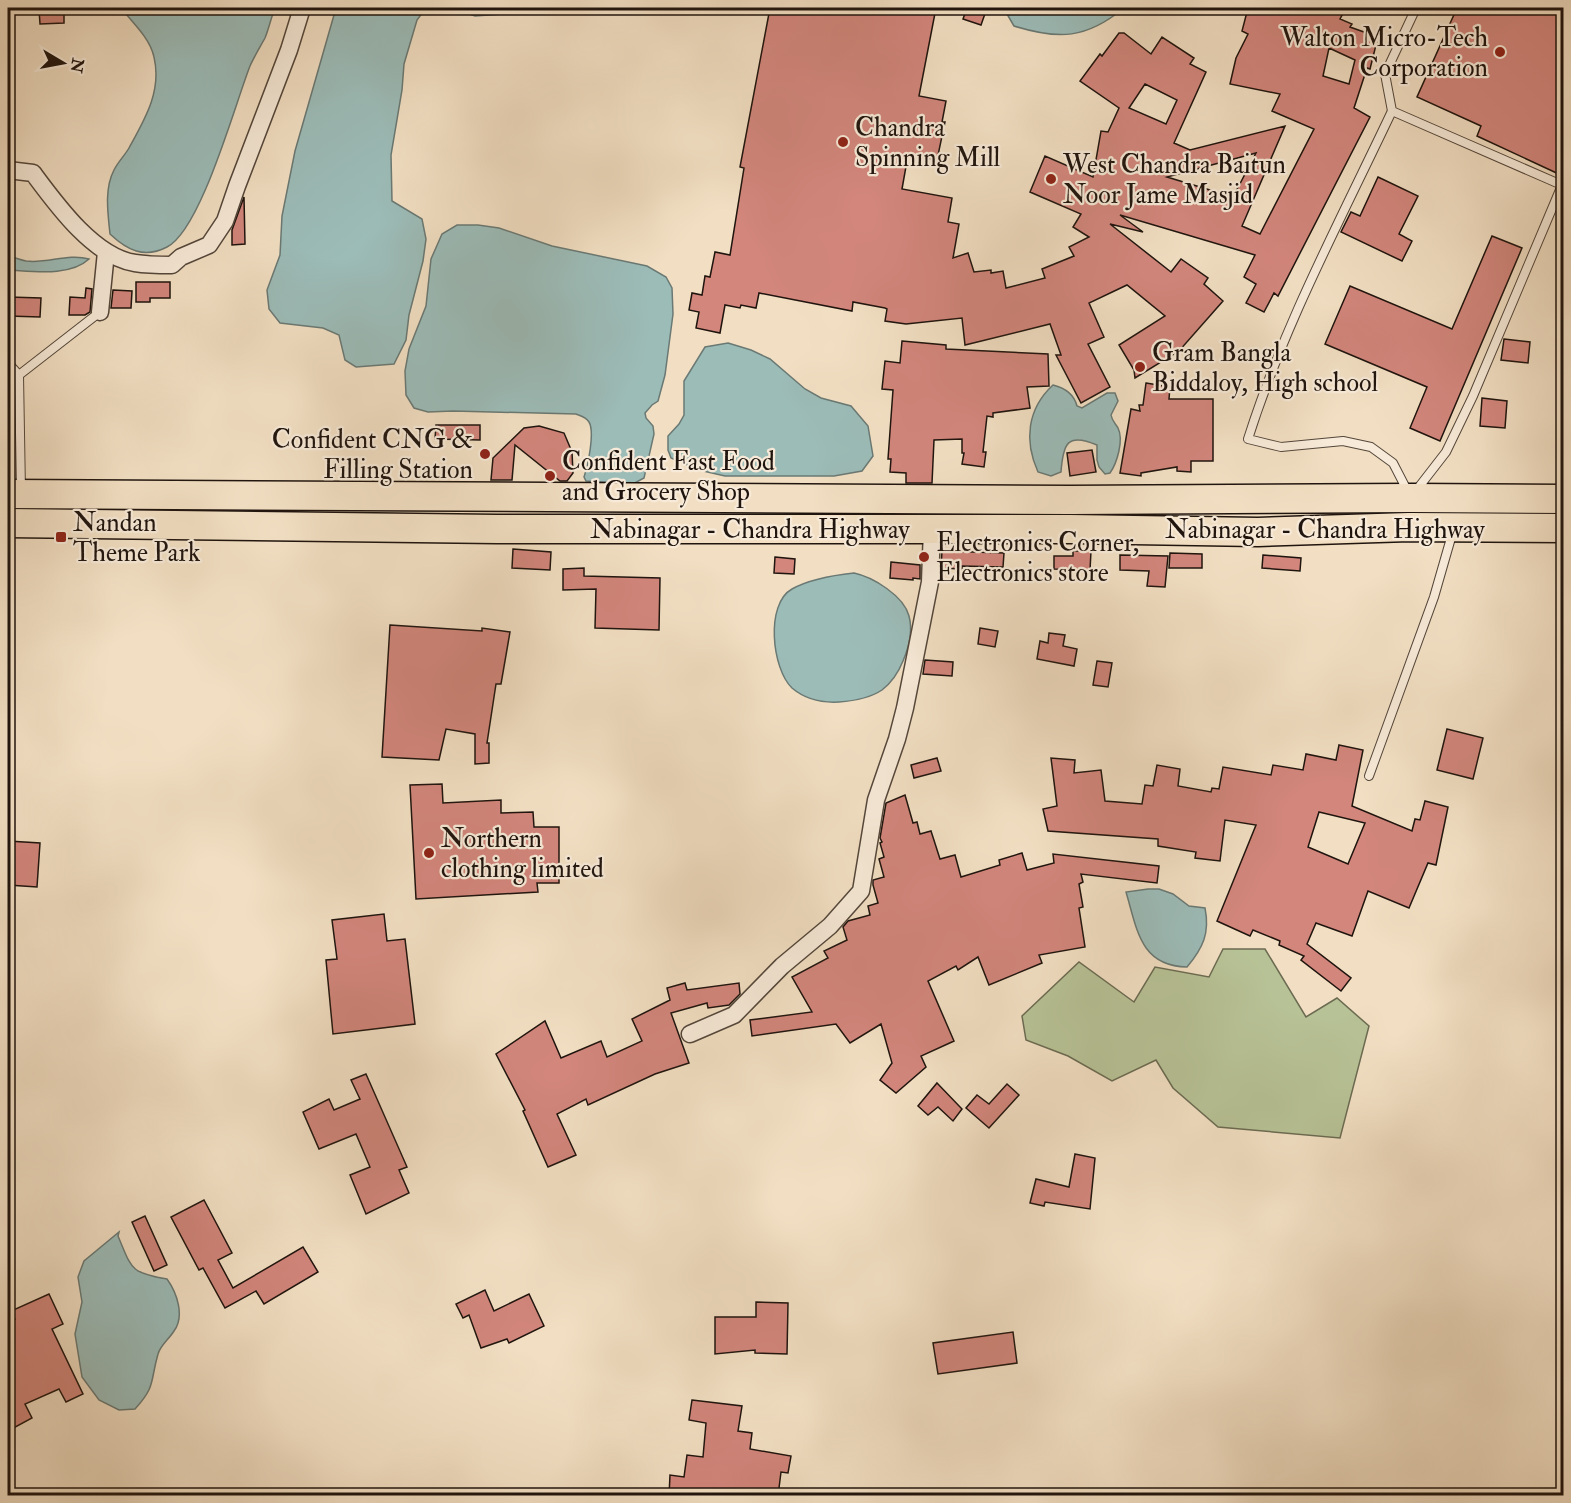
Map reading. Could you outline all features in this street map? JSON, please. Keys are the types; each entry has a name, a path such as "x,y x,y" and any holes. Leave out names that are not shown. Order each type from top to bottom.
{"highway":[{"name":"Nabinagar - Chandra Highway","path":"14,494 1058,500 1563,499"},
{"path":"14,494 14,523"},
{"name":"Nabinagar - Chandra Highway","path":"14,523 497,529 1258,532 1409,526 1563,528"}],"street":[{"path":"8,170 33,173 59,209 106,252 133,263 172,265 181,257 209,244 225,221 289,50 302,8"},
{"path":"100,312 106,252"},
{"path":"690,1034 734,1015 782,966 830,926 861,891 876,800 905,708 930,582 932,529"}],"lane":[{"path":"1392,111 1563,186 1455,434 1446,452 1410,498 1393,463 1371,447 1343,441 1281,447 1248,439 1263,393 1293,319 1392,111 1385,74 1416,8"},
{"path":"20,375 100,312"},
{"path":"8,363 20,375 14,494"},
{"path":"1368,776 1434,597 1454,527"}],"green space":[{"path":"1223,949 1265,949 1306,1017 1337,998 1369,1026 1340,1138 1218,1127 1173,1088 1156,1060 1112,1081 1068,1056 1026,1040 1022,1016 1079,962 1134,1002 1155,967 1209,977"}],"water":[{"path":"121,8 275,8 265,38 250,66 204,192 180,236 159,251 136,251 110,234 107,202 111,177 146,115 156,81 152,50 145,37"},
{"path":"336,8 426,8 417,20 404,64 391,155 392,201 422,219 426,239 423,261 409,315 406,340 394,364 356,367 345,360 339,335 323,328 280,323 269,309 267,290 280,255 282,216 295,151"},
{"path":"452,8 522,8 517,13 475,16"},
{"path":"1007,8 1124,8 1097,26 1072,34 1059,35 1014,26 1007,14"},
{"path":"457,225 499,228 552,246 647,266 666,277 672,288 673,314 665,375 658,401 645,413 653,426 654,434 644,478 633,484 586,481 584,477 590,449 591,427 586,419 576,414 428,412 414,408 406,395 405,371 409,349 426,306 431,259 442,234"},
{"path":"8,256 34,262 73,257 89,259 81,265 61,271 39,272 8,270"},
{"path":"728,343 770,359 805,389 821,398 851,406 868,426 873,456 862,471 834,476 725,476 699,470 671,458 668,450 668,436 684,415 684,381 705,347"},
{"path":"1053,385 1068,392 1074,398 1077,406 1082,408 1107,393 1115,393 1118,401 1111,415 1120,433 1120,445 1110,473 1105,474 1099,467 1097,445 1079,440 1073,440 1065,448 1061,472 1051,476 1038,472 1031,449 1030,426 1038,404"},
{"path":"854,573 887,588 906,609 911,627 905,656 892,680 882,690 872,695 839,702 808,698 792,688 780,667 774,637 778,608 783,597 792,589 823,578"},
{"path":"1159,889 1173,894 1189,906 1205,908 1207,925 1204,940 1187,967 1171,965 1159,960 1143,943 1126,892"},
{"path":"119,1232 118,1236 134,1268 146,1274 167,1279 177,1298 179,1319 172,1334 159,1351 146,1395 135,1409 119,1410 99,1400 82,1377 75,1334 82,1302 78,1277 84,1261"}],"building":[{"path":"64,8 64,23 40,24 39,9"},
{"path":"770,8 936,8 919,96 946,101 942,122 945,122 937,160 908,155 902,189 952,198 948,222 959,224 953,258 968,253 974,272 1003,271 1006,288 1045,278 1042,269 1074,256 1069,247 1089,237 1073,227 1081,214 1030,192 1045,156 1093,177 1101,131 1108,132 1119,108 1080,81 1119,33 1124,33 1151,54 1162,37 1194,58 1190,64 1206,72 1174,143 1190,150 1285,126 1242,226 1260,234 1314,129 1272,111 1280,94 1230,84 1236,58 1248,34 1242,31 1248,8 1346,8 1340,19 1352,24 1350,27 1378,37 1370,69 1367,68 1354,108 1370,117 1278,296 1274,293 1264,312 1246,303 1256,284 1244,277 1255,255 1120,215 1143,232 1110,224 1171,272 1181,259 1208,278 1204,284 1223,301 1179,351 1135,378 1134,370 1119,345 1165,316 1127,285 1089,303 1104,337 1088,344 1110,387 1081,403 1056,355 1061,355 1050,324 965,345 962,318 906,324 885,321 887,309 885,308 853,302 852,311 759,293 756,308 725,305 720,333 696,328 699,312 689,310 692,293 702,295 705,276 710,277 715,252 730,255 744,168 740,167","holes":["1329,48 1355,60 1349,84 1323,76","1145,84 1177,100 1166,124 1129,108","1256,153 1233,197 1167,177"]},
{"path":"967,8 987,8 981,25 963,19"},
{"name":"Walton Micro-Tech Corporation","path":"1457,8 1563,8 1563,176 1477,136 1481,126 1417,97"},
{"path":"1378,177 1418,196 1399,234 1412,241 1402,261 1341,232 1351,212 1360,216"},
{"path":"244,197 245,244 232,245 232,230"},
{"path":"1492,236 1522,248 1440,441 1410,428 1427,387 1325,344 1350,286 1452,329"},
{"path":"136,282 170,282 170,298 150,298 150,302 136,302"},
{"path":"86,288 92,289 90,312 85,315 69,315 70,297 85,298"},
{"path":"113,290 132,291 131,308 111,308"},
{"path":"8,297 41,298 40,317 8,316"},
{"path":"1504,339 1530,342 1528,363 1501,360"},
{"path":"902,341 946,345 946,349 1048,354 1049,386 1027,387 1030,408 993,413 993,417 987,416 983,452 986,452 984,467 962,464 964,453 962,453 962,439 934,440 932,483 906,483 906,473 890,472 891,459 888,459 893,390 882,389 885,361 900,363"},
{"path":"1146,383 1170,387 1169,399 1213,399 1213,461 1191,461 1191,472 1177,471 1177,467 1141,473 1141,476 1120,473 1131,409 1140,411 1139,405 1143,405"},
{"path":"1482,398 1507,401 1505,428 1480,426"},
{"path":"436,425 480,425 480,440 435,439"},
{"path":"539,426 564,433 572,452 573,473 567,481 560,481 515,445 512,480 491,480 493,458 524,428"},
{"path":"1092,450 1096,472 1070,476 1067,453"},
{"path":"513,549 551,552 550,570 512,568"},
{"path":"942,551 1004,553 1003,567 941,568"},
{"path":"1073,551 1091,551 1090,570 1054,569 1054,556 1073,556"},
{"path":"1170,553 1202,554 1202,568 1169,568"},
{"path":"1120,555 1168,556 1165,587 1147,586 1149,571 1120,570"},
{"path":"1263,555 1301,558 1300,571 1262,568"},
{"path":"775,557 795,559 794,574 774,573"},
{"path":"891,562 920,565 920,579 890,578"},
{"path":"584,568 584,576 660,578 659,630 595,628 596,589 563,590 563,569"},
{"path":"390,625 482,631 482,628 510,632 501,684 496,684 487,743 489,743 489,763 475,764 475,734 446,729 439,760 382,757"},
{"path":"980,628 998,631 995,647 978,644"},
{"path":"1049,633 1065,635 1063,646 1077,649 1074,666 1037,659 1040,641 1048,643"},
{"path":"925,660 953,662 952,676 923,674"},
{"path":"1097,661 1112,663 1108,687 1093,685"},
{"path":"1447,729 1483,738 1473,779 1437,770"},
{"path":"1339,745 1363,750 1352,806 1412,831 1415,819 1420,820 1425,801 1448,807 1436,865 1428,863 1409,908 1368,891 1352,936 1316,923 1307,944 1351,978 1341,991 1301,960 1304,956 1279,945 1280,941 1253,930 1250,936 1217,921 1256,825 1225,820 1220,861 1195,858 1196,852 1158,846 1158,839 1048,831 1043,809 1057,806 1051,758 1075,760 1074,773 1101,770 1105,801 1142,804 1145,785 1153,786 1157,765 1180,769 1178,786 1211,792 1212,788 1219,789 1223,767 1271,775 1273,765 1303,770 1306,754 1336,760","holes":["1319,812 1365,823 1348,864 1308,847"]},
{"path":"937,758 941,771 914,778 911,765"},
{"path":"442,784 443,803 501,800 501,813 533,812 534,827 559,827 559,883 537,883 538,892 416,899 410,785"},
{"path":"905,795 913,823 917,822 920,834 931,831 940,859 955,855 961,877 1000,865 999,860 1022,853 1027,870 1054,863 1053,854 1159,866 1157,883 1081,874 1083,882 1079,884 1083,907 1079,908 1085,947 1039,955 1042,963 989,985 978,957 958,970 956,966 928,981 954,1041 921,1056 926,1067 896,1093 880,1080 892,1063 881,1024 850,1043 836,1024 752,1036 750,1020 812,1012 792,977 828,958 824,951 847,940 843,927 848,921 870,915 868,906 878,903 873,880 884,877 879,859 884,857 880,838 886,803"},
{"path":"8,841 40,843 37,887 8,885"},
{"path":"384,914 387,941 405,939 415,1024 333,1034 326,960 337,959 332,920"},
{"path":"685,983 687,990 739,983 740,994 729,1005 708,1008 707,1003 671,1013 689,1063 655,1074 588,1105 586,1099 557,1114 576,1155 548,1167 523,1111 525,1110 496,1054 545,1021 561,1058 601,1041 607,1057 642,1041 632,1019 670,1000 667,988"},
{"path":"366,1074 407,1167 399,1170 409,1193 366,1214 350,1175 370,1167 356,1134 319,1149 303,1112 329,1099 334,1110 360,1099 351,1080"},
{"path":"937,1083 962,1109 953,1121 938,1107 928,1115 918,1106"},
{"path":"1007,1084 1019,1095 989,1128 966,1108 977,1095 989,1104"},
{"path":"1075,1154 1095,1158 1090,1209 1045,1202 1044,1206 1030,1203 1036,1179 1069,1187"},
{"path":"204,1200 232,1253 218,1260 233,1288 303,1247 318,1272 264,1304 256,1291 225,1308 203,1268 199,1270 171,1217"},
{"path":"145,1216 167,1265 154,1271 132,1222"},
{"path":"485,1290 494,1311 529,1294 544,1326 509,1343 507,1339 481,1348 469,1315 463,1318 456,1304"},
{"path":"49,1294 63,1324 52,1329 83,1394 66,1402 59,1389 25,1404 32,1418 8,1431 8,1322 15,1319 11,1311"},
{"path":"756,1302 788,1303 787,1354 755,1353 755,1350 715,1354 715,1317 756,1317"},
{"path":"1013,1332 1017,1363 938,1374 933,1343"},
{"path":"692,1400 742,1406 738,1431 752,1433 750,1449 791,1456 788,1473 781,1472 778,1496 669,1496 670,1475 684,1477 687,1455 703,1457 706,1423 689,1420"}],"place":[{"name":"Walton Micro-Tech Corporation","path":"1500,52"},
{"name":"Chandra Spinning Mill","path":"843,142"},
{"name":"West Chandra Baitun Noor Jame Masjid","path":"1051,179"},
{"name":"Gram Bangla Biddaloy, High school","path":"1140,367"},
{"name":"Confident CNG & Filling Station","path":"485,454"},
{"name":"Confident Fast Food and Grocery Shop","path":"550,476"},
{"name":"Nandan Theme Park","path":"61,537"},
{"name":"Electronics Corner, Electronics store","path":"924,557"},
{"name":"Northern clothing limited","path":"429,853"}]}
